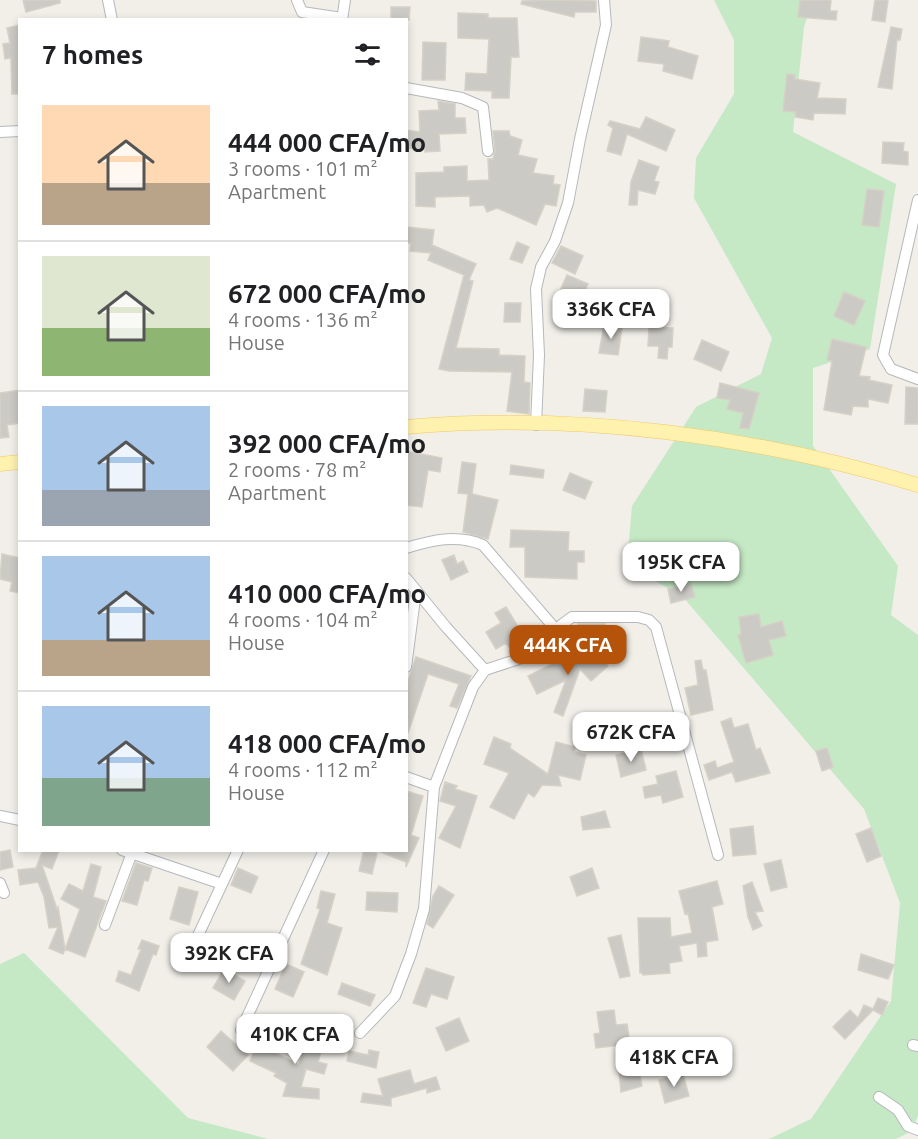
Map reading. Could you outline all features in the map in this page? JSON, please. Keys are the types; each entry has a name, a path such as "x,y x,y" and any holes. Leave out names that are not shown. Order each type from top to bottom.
{"main road":[{"path":"408,427 536,425 650,430 725,441 828,461 918,485"},
{"path":"0,464 18,462"}],"street":[{"path":"108,0 112,18"},
{"path":"297,0 302,12 336,18"},
{"path":"342,18 345,0"},
{"path":"536,425 540,355 536,289 542,267 555,241 568,203 606,25 604,0"},
{"path":"408,88 462,98 483,107 488,151"},
{"path":"0,132 18,131"},
{"path":"918,200 883,355 891,369 918,379"},
{"path":"408,548 448,539 468,539 483,545 558,633"},
{"path":"408,581 485,670"},
{"path":"408,658 413,636 416,591"},
{"path":"360,1033 395,996 411,954 424,909 434,787 473,687 485,670 537,654 548,647 566,620 572,617 638,617 649,620 656,627 718,855"},
{"path":"408,778 434,787"},
{"path":"0,816 18,820"},
{"path":"105,925 129,852 222,884"},
{"path":"194,944 237,852"},
{"path":"241,1030 323,852"},
{"path":"879,1097 898,1110 908,1126 918,1130"}],"green space":[{"path":"714,0 813,0 804,27 793,132 896,184 870,349 813,368 813,446 898,566 891,615 918,635 918,1116 910,1132 896,1139 769,1139 811,1119 891,1001 900,903 864,809 683,597 627,564 632,506 696,407 761,374 772,338 694,198 696,158 734,94 734,40"},
{"path":"24,953 188,1118 268,1139 0,1139 0,964"}],"building":[{"path":"23,0 60,0 60,3 26,12"},
{"path":"800,0 831,0 830,11 837,11 836,20 798,17"},
{"path":"875,0 888,0 885,22 872,20"},
{"path":"522,1 596,1 596,12 575,12 574,17 521,4"},
{"path":"391,7 410,7 409,20 408,18 391,18"},
{"path":"458,13 488,14 488,18 517,18 519,57 511,57 509,98 492,98 492,91 465,90 466,73 487,74 489,39 458,38"},
{"path":"18,25 18,94 12,94 11,58 5,59 3,44 10,43 7,28"},
{"path":"891,27 902,29 900,40 897,40 892,89 878,87"},
{"path":"641,37 669,41 668,47 698,56 692,79 663,71 664,64 638,61"},
{"path":"423,42 446,43 445,80 422,80"},
{"path":"787,74 795,75 795,79 820,83 817,98 846,99 845,114 814,113 813,120 795,117 796,112 783,111"},
{"path":"438,101 455,104 455,118 465,118 466,133 439,134 440,151 425,152 425,149 408,148 408,130 420,132 419,111 439,110"},
{"path":"646,117 675,130 666,151 627,134 621,155 607,151 613,128 608,125 610,121 640,129"},
{"path":"493,131 509,131 510,136 522,140 518,155 537,159 533,173 554,176 553,184 560,185 556,206 545,204 536,225 497,208 487,212 484,205 470,206 470,196 435,197 435,207 416,206 416,173 444,172 444,167 467,166 467,181 489,180 488,159 493,159 495,151"},
{"path":"883,142 904,143 903,151 908,152 908,165 882,163"},
{"path":"639,160 659,167 654,181 659,182 655,194 638,190 637,205 629,205 631,182"},
{"path":"867,189 884,191 879,227 862,225"},
{"path":"408,227 434,230 432,245 476,264 469,280 473,281 456,348 499,349 499,355 525,356 524,382 530,383 529,414 507,411 512,372 439,369 464,275 428,260 431,253 410,251 411,243 408,243"},
{"path":"517,242 529,247 522,263 510,259"},
{"path":"561,246 583,256 575,274 552,263"},
{"path":"567,275 588,284 580,302 559,293"},
{"path":"844,292 865,301 854,325 834,316"},
{"path":"505,303 521,303 520,322 504,322"},
{"path":"604,325 622,328 618,355 599,353"},
{"path":"649,327 673,328 672,347 668,347 667,359 658,358 659,346 648,346"},
{"path":"832,339 866,347 859,376 870,377 869,380 892,385 888,403 868,399 868,407 853,406 851,415 824,410 832,361 827,360"},
{"path":"702,340 729,352 721,371 694,359"},
{"path":"720,383 759,393 749,429 740,428 743,413 727,409 730,400 717,398"},
{"path":"906,387 918,388 918,424 905,424"},
{"path":"585,389 607,391 605,412 583,411"},
{"path":"18,390 18,423 7,425 9,437 0,438 0,393"},
{"path":"408,451 442,458 440,472 428,470 422,507 408,505"},
{"path":"462,462 476,464 472,494 498,500 488,539 463,532 468,494 458,493"},
{"path":"511,465 544,470 543,478 510,474"},
{"path":"570,473 592,482 585,499 563,490"},
{"path":"511,530 569,532 568,551 584,551 584,562 577,562 577,579 525,577 525,547 510,547"},
{"path":"2,554 18,558 18,593 10,591 12,582 0,579"},
{"path":"454,555 457,564 463,561 468,572 451,580 442,560"},
{"path":"691,584 695,597 671,603 668,589"},
{"path":"506,607 525,638 509,647 506,643 496,649 486,632 501,623 495,613"},
{"path":"759,614 761,627 782,621 786,636 769,640 773,655 746,663 738,635 741,634 739,617"},
{"path":"578,624 605,624 606,634 579,636"},
{"path":"590,646 608,666 591,681 580,669 563,716 554,712 566,680 537,694 528,676 560,660 565,669"},
{"path":"416,657 471,676 457,708 450,706 459,684 428,674 408,733 408,681"},
{"path":"701,660 703,670 706,670 713,710 691,715 685,688 698,685 695,661"},
{"path":"731,718 734,728 748,724 756,750 760,748 770,773 736,782 732,772 709,780 704,765 715,761 717,768 734,762 721,722"},
{"path":"494,737 511,744 510,748 548,774 556,742 575,747 574,752 586,755 580,780 558,775 561,786 542,785 534,797 528,793 514,819 490,807 509,773 484,764"},
{"path":"827,748 833,767 822,771 816,751"},
{"path":"641,749 646,770 621,777 616,755"},
{"path":"676,771 683,797 663,803 661,795 645,798 643,787 658,784 656,776"},
{"path":"445,782 457,786 455,789 477,796 460,848 439,838 456,806 440,801"},
{"path":"408,792 423,796 411,835 419,838 406,867 406,862 381,852 408,852"},
{"path":"605,811 610,827 583,830 581,817"},
{"path":"753,826 756,854 733,856 730,829"},
{"path":"871,828 881,856 867,862 856,834"},
{"path":"10,850 13,867 0,870 0,852"},
{"path":"42,852 58,852 52,869 42,865 57,909 58,907 65,949 63,954 49,948 58,927 49,928 44,897 38,882 20,885 18,870 36,868"},
{"path":"364,852 377,853 372,874 359,871"},
{"path":"781,860 787,887 771,891 764,864"},
{"path":"136,863 152,868 148,881 144,880 137,905 122,901"},
{"path":"91,864 101,867 93,897 106,901 85,957 65,949 80,909 61,899 69,884 83,891"},
{"path":"238,868 258,877 251,893 231,885"},
{"path":"592,868 599,888 577,896 570,877"},
{"path":"717,881 723,904 712,907 718,940 706,942 707,956 698,957 697,943 679,946 682,961 669,963 670,973 643,975 640,973 638,918 670,918 671,937 692,933 688,913 685,914 679,891"},
{"path":"752,882 763,911 755,912 762,926 753,930 748,917 743,886"},
{"path":"439,886 454,895 433,928 427,924 433,896"},
{"path":"179,887 198,892 189,925 170,919"},
{"path":"321,891 335,894 327,923 342,928 327,975 301,964 320,909 317,908"},
{"path":"367,892 398,893 397,912 366,910"},
{"path":"621,935 630,976 620,978 608,938"},
{"path":"142,940 159,946 156,955 153,954 139,991 116,981 119,971 131,975"},
{"path":"861,954 894,965 888,979 858,970"},
{"path":"286,964 304,972 293,997 275,989"},
{"path":"426,968 454,977 447,999 431,994 426,1007 413,1003"},
{"path":"224,969 245,981 234,1000 213,988"},
{"path":"342,983 375,995 370,1006 338,994"},
{"path":"878,998 888,1002 882,1015 873,1010 845,1039 833,1027 850,1010 858,1018 864,1005 873,1009"},
{"path":"614,1010 616,1025 627,1024 630,1044 596,1048 594,1034 600,1033 597,1012"},
{"path":"459,1018 469,1041 446,1051 436,1028"},
{"path":"309,1028 326,1033 318,1062 327,1064 324,1074 306,1069 301,1087 319,1089 319,1099 283,1096 287,1083 274,1076 276,1073 250,1061 258,1044 299,1065"},
{"path":"221,1031 248,1055 233,1071 207,1047"},
{"path":"369,1050 379,1052 376,1068 347,1061 349,1051 368,1055"},
{"path":"637,1060 642,1086 621,1092 618,1062"},
{"path":"410,1070 414,1084 436,1077 440,1089 427,1093 427,1088 391,1098 391,1106 361,1102 363,1093 383,1096 378,1079"},
{"path":"683,1074 689,1096 665,1103 659,1080"}]}
